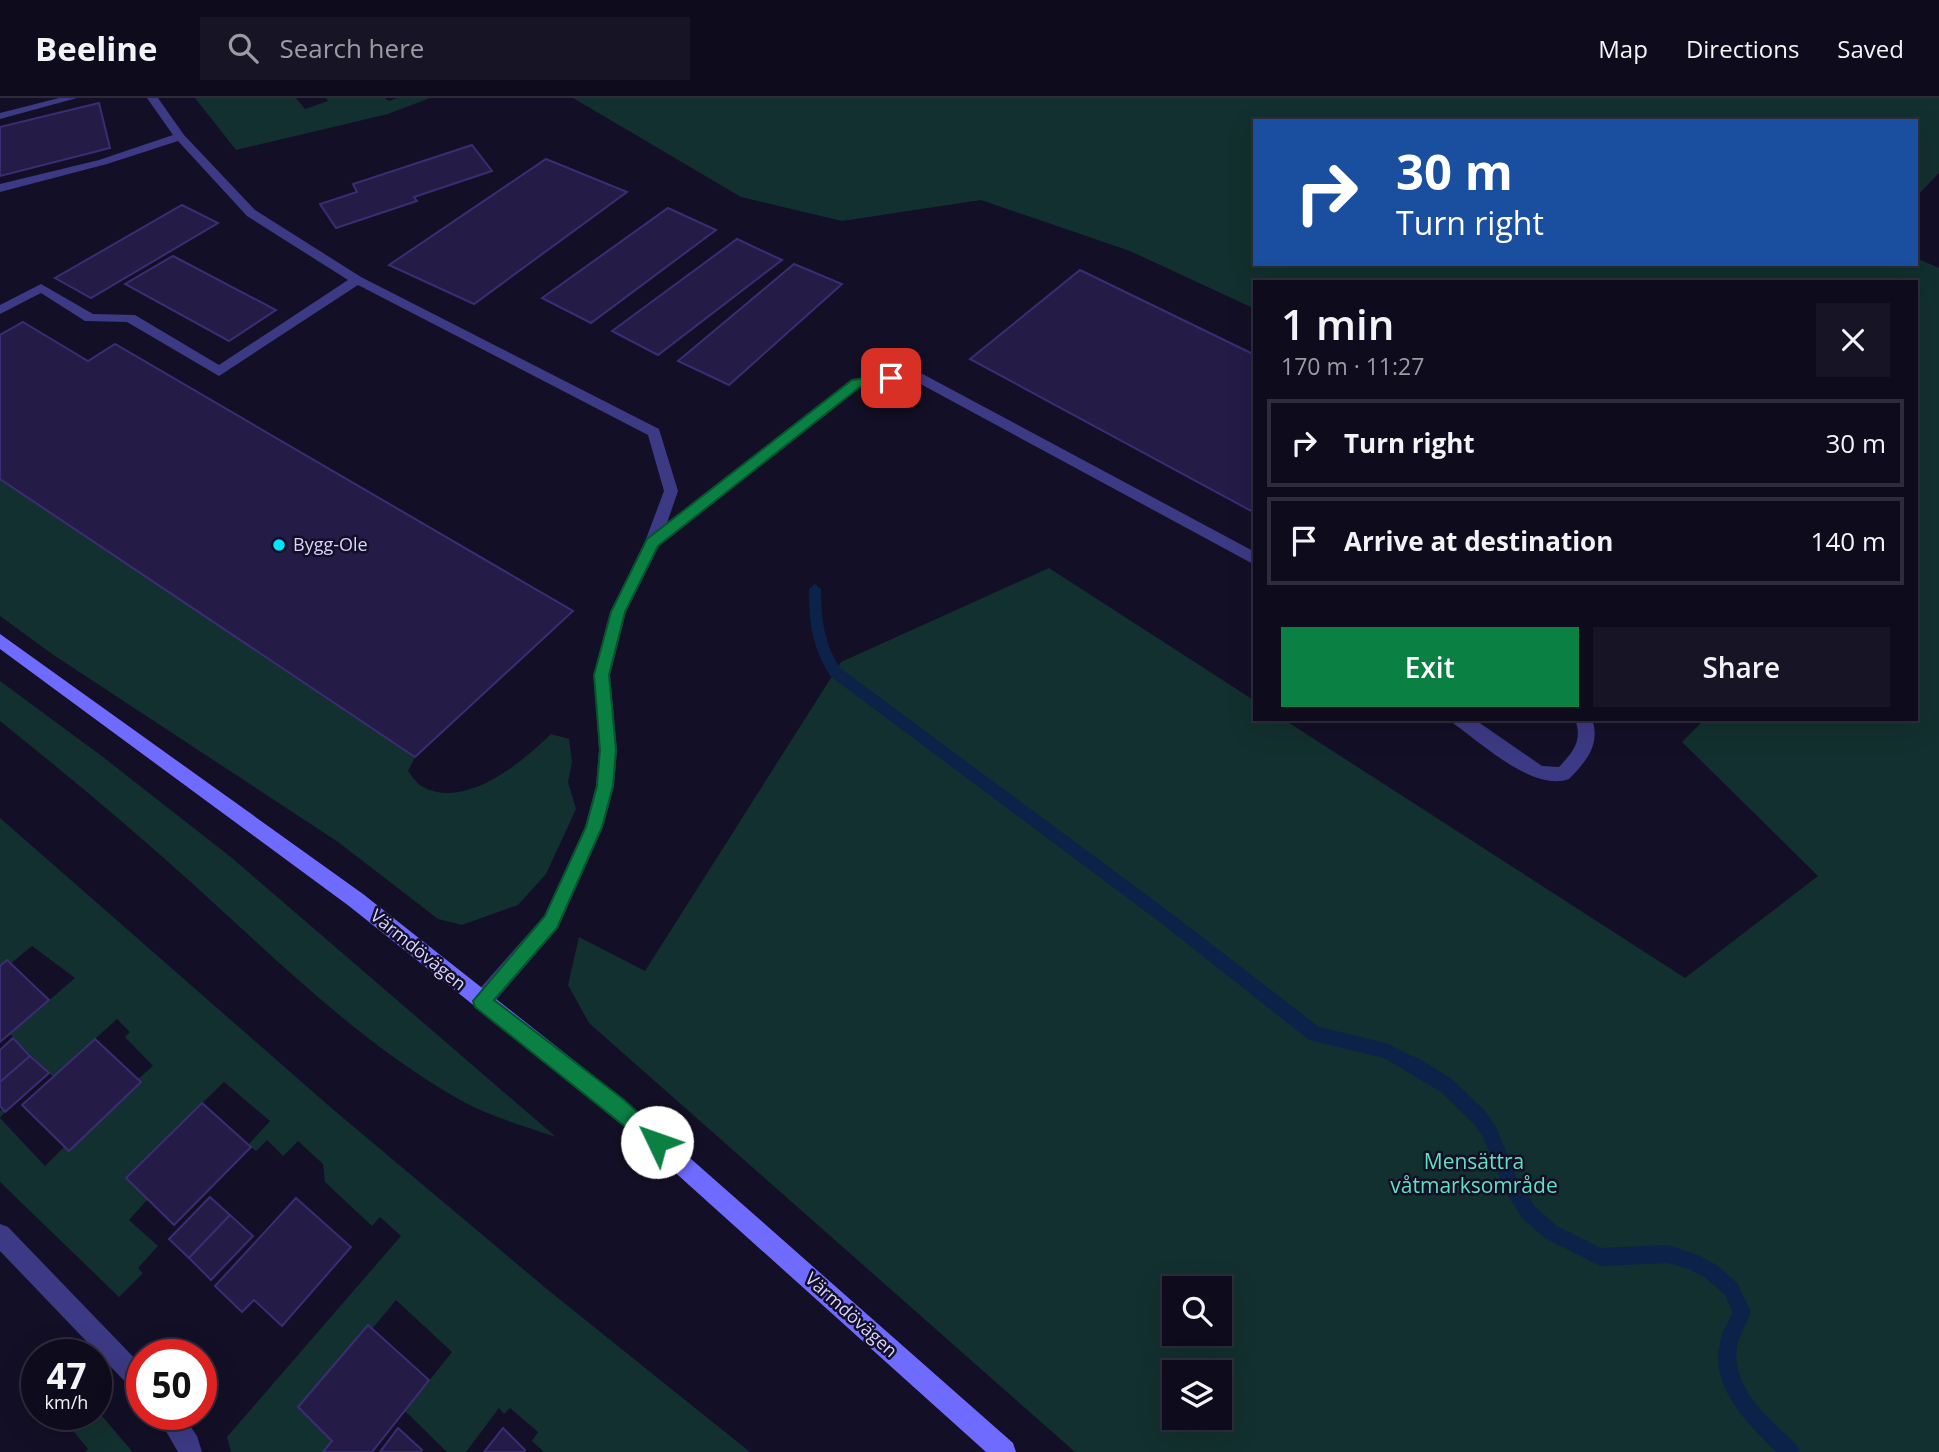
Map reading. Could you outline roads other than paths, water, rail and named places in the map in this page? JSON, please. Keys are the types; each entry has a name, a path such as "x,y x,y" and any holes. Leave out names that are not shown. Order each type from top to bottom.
{"main road":[{"name":"Värmdövägen","path":"0,640 356,900 616,1106 1004,1452"}],"street":[{"path":"0,116 72,98"},
{"path":"152,98 180,137 251,213 357,280 654,432 671,491 652,543 618,612 602,675 608,750 605,786 594,827 551,922 482,1001"},
{"path":"0,188 103,162 180,137"},
{"path":"0,310 41,288 90,318 130,318 219,371 357,280"},
{"path":"652,543 856,383 917,376 1253,558"},
{"path":"1463,721 1537,772 1549,775 1563,774 1586,747 1588,728 1584,721"},
{"path":"0,1235 126,1366"},
{"path":"179,1430 189,1444 190,1452"}],"waterway":[{"path":"815,589 819,641 835,672 1166,918 1315,1034 1386,1051 1447,1086 1480,1118 1490,1133 1511,1185 1529,1213 1551,1232 1600,1257 1668,1254 1692,1261 1712,1272 1731,1289 1742,1312 1728,1347 1730,1378 1746,1406 1790,1452"}],"place":[{"name":"Bygg-Ole","path":"279,545"}],"park label":[{"name":"Mensättra våtmarksområde","path":"1474,1174"}]}
